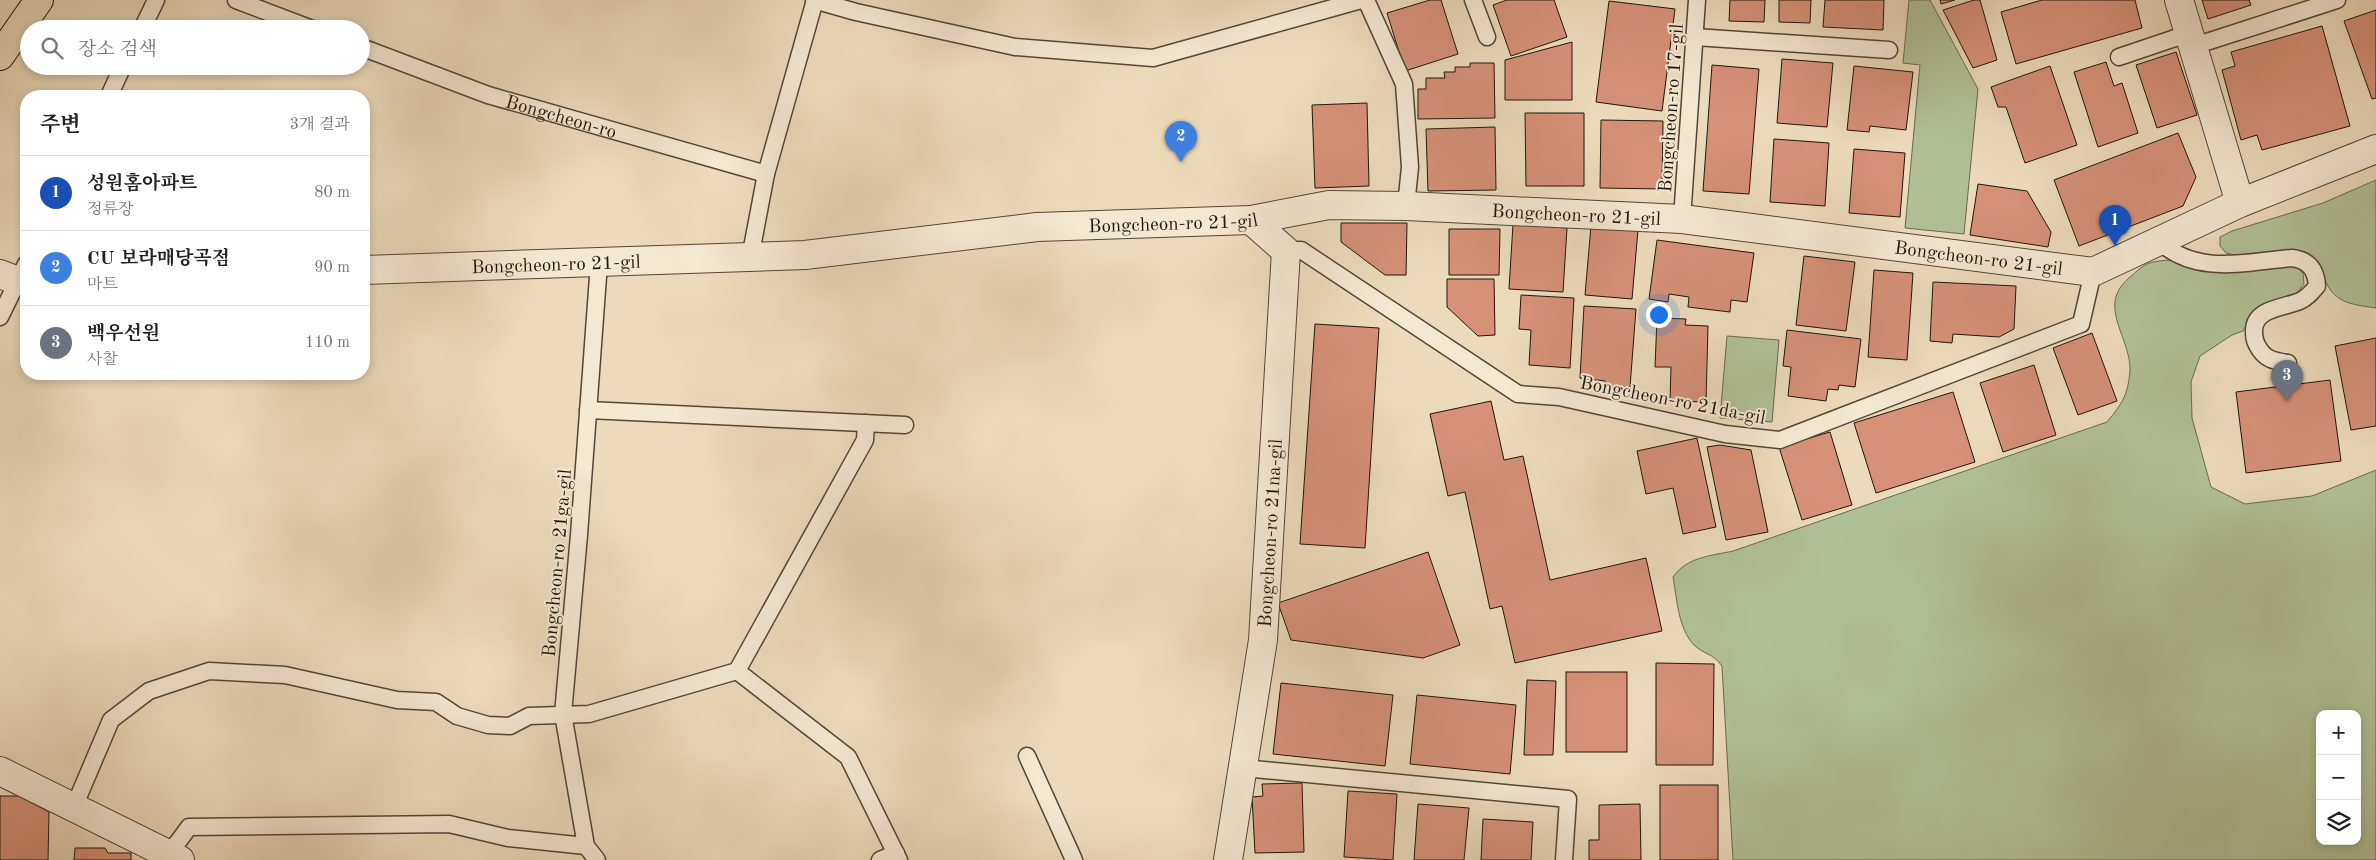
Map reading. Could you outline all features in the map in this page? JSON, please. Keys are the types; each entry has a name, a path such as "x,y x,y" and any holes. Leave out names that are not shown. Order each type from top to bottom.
{"main road":[{"path":"25,20 39,0"},
{"path":"0,56 20,27"}],"street":[{"path":"2179,0 2240,203"},
{"path":"2093,272 2240,203 2376,149"},
{"name":"Bongcheon-ro 21-gil","path":"370,270 805,256 1037,227 1251,220 1329,205 1406,206 1682,219 2093,272"},
{"path":"1251,220 1286,250"},
{"name":"Bongcheon-ro 21na-gil","path":"1228,860 1263,640 1286,250"},
{"path":"0,771 173,858"}],"lane":[{"path":"146,20 156,0"},
{"path":"236,0 288,20"},
{"path":"750,258 766,174 815,0 859,6 1014,47 1153,58 1360,0"},
{"path":"1366,0 1404,84 1410,167 1406,206"},
{"path":"1474,0 1487,37"},
{"name":"Bongcheon-ro 17-gil","path":"1682,219 1697,0"},
{"path":"2118,57 2337,0"},
{"path":"1695,37 1889,50"},
{"name":"Bongcheon-ro","path":"370,50 488,95 766,174"},
{"path":"112,90 119,75"},
{"path":"2158,241 2171,252 2204,264 2292,258 2302,260 2313,268 2317,286 2311,293 2300,301 2261,315 2254,325 2254,340 2262,355 2273,360 2288,363"},
{"name":"Bongcheon-ro 21da-gil","path":"1286,250 1301,250 1518,394 1559,397 1724,434 1780,440 2081,324 2093,272"},
{"name":"Bongcheon-ro 21ga-gil","path":"596,860 586,846 563,714 598,263"},
{"path":"0,317 18,275"},
{"path":"588,410 905,425"},
{"path":"74,807 111,720 150,691 209,671 285,675 398,700 436,702 457,716 488,725 510,726 529,716 589,714 737,671 865,440 866,423"},
{"path":"737,671 848,757 897,857 880,860"},
{"path":"1027,756 1074,860"},
{"path":"1243,768 1568,799 1564,860"},
{"path":"173,858 189,826 449,824 508,838 586,846"}],"green space":[{"path":"1909,0 1930,0 1978,89 1964,234 1905,228 1920,65 1903,63"},
{"path":"2376,180 2376,308 2350,303 2337,296 2327,284 2317,261 2311,255 2304,252 2263,252 2235,255 2226,253 2220,246 2220,237 2232,231 2323,203"},
{"path":"2169,260 2202,269 2294,265 2303,273 2304,284 2296,294 2253,312 2243,331 2232,335 2200,356 2191,382 2192,418 2211,487 2245,504 2312,496 2376,470 2376,860 1733,860 1722,666 1715,658 1697,648 1689,638 1681,622 1673,577 1685,565 1700,558 1733,551 2107,422 2123,399 2128,387 2130,371 2126,346 2115,311 2115,300 2120,289 2129,278 2139,269 2151,263"},
{"path":"1727,336 1779,340 1772,422 1720,418"}],"building":[{"path":"1430,0 1441,0 1458,54 1405,71 1387,13"},
{"path":"1507,0 1554,0 1567,37 1511,56 1493,5"},
{"path":"1730,0 1765,0 1764,22 1729,21"},
{"path":"1779,0 1811,0 1810,23 1779,22"},
{"path":"1825,0 1884,0 1883,30 1823,27"},
{"path":"1940,0 1955,0 1941,4"},
{"path":"1974,0 1980,0 1997,60 1973,68 1943,10"},
{"path":"2042,0 2135,0 2142,28 2016,64 2001,12"},
{"path":"2202,0 2249,0 2251,5 2208,19"},
{"path":"1609,1 1675,9 1662,111 1596,102"},
{"path":"2376,10 2376,98 2372,99 2344,21"},
{"path":"2322,26 2350,126 2262,150 2257,135 2241,140 2222,70 2235,66 2231,52"},
{"path":"1572,42 1572,100 1505,100 1505,60"},
{"path":"2176,52 2197,115 2157,128 2136,65"},
{"path":"1782,59 1833,63 1827,127 1777,123"},
{"path":"2106,62 2114,86 2122,83 2138,133 2098,147 2074,72"},
{"path":"1470,63 1494,63 1495,118 1418,119 1418,89 1426,89 1426,78 1445,78 1444,72 1455,72 1455,67 1470,67"},
{"path":"1712,65 1759,69 1749,194 1703,191"},
{"path":"1854,66 1913,72 1906,130 1870,126 1869,132 1847,130"},
{"path":"2050,66 2077,145 2025,163 2006,107 1998,107 1991,87"},
{"path":"1367,103 1369,186 1315,188 1312,105"},
{"path":"1525,113 1584,113 1584,186 1526,186"},
{"path":"1601,120 1663,121 1662,189 1600,188"},
{"path":"1495,127 1496,190 1428,191 1426,129"},
{"path":"2178,133 2196,177 2183,206 2079,246 2054,180"},
{"path":"1774,139 1829,143 1825,206 1770,202"},
{"path":"1854,149 1905,153 1900,217 1849,213"},
{"path":"1978,184 2027,191 2051,232 2048,247 1970,235"},
{"path":"1341,223 1407,223 1406,275 1385,275 1341,242"},
{"path":"1513,224 1567,228 1563,292 1509,289"},
{"path":"1591,226 1638,230 1632,299 1585,295"},
{"path":"1449,229 1500,229 1499,275 1449,275"},
{"path":"1657,240 1754,253 1747,302 1731,300 1730,312 1688,307 1689,297 1669,294 1668,302 1649,299"},
{"path":"1804,256 1855,262 1846,331 1796,325"},
{"path":"1874,270 1913,273 1907,360 1868,357"},
{"path":"1447,279 1494,279 1495,335 1478,336 1447,307"},
{"path":"1933,282 2016,286 2014,329 1999,337 1953,334 1952,343 1930,341"},
{"path":"1521,295 1574,298 1570,368 1529,365 1531,330 1519,329"},
{"path":"1584,306 1636,309 1630,387 1604,386 1605,381 1580,378"},
{"path":"1657,318 1686,319 1685,325 1708,326 1706,402 1670,401 1671,367 1655,367"},
{"path":"1315,324 1379,328 1365,548 1300,544"},
{"path":"1787,330 1861,339 1855,387 1839,385 1838,390 1828,389 1826,401 1788,396 1791,367 1783,366"},
{"path":"2092,333 2117,401 2078,415 2053,348"},
{"path":"2376,338 2376,426 2351,430 2335,346"},
{"path":"2034,365 2056,435 2003,452 1980,383"},
{"path":"2330,380 2341,461 2246,473 2236,392"},
{"path":"1953,392 1975,462 1876,493 1854,423"},
{"path":"1491,401 1504,460 1523,456 1550,580 1646,558 1662,631 1515,663 1502,606 1490,609 1465,492 1448,496 1430,414"},
{"path":"1830,432 1852,505 1802,520 1779,447"},
{"path":"1697,438 1716,527 1683,534 1673,488 1646,494 1637,451"},
{"path":"1720,445 1751,450 1768,532 1726,540 1707,447"},
{"path":"1428,552 1460,645 1423,658 1291,640 1278,603"},
{"path":"1656,663 1714,664 1713,765 1656,765"},
{"path":"1566,672 1627,672 1627,752 1566,752"},
{"path":"1527,680 1556,681 1553,755 1524,755"},
{"path":"1281,683 1393,695 1385,766 1273,754"},
{"path":"1417,695 1516,705 1510,774 1410,764"},
{"path":"1302,783 1304,852 1255,853 1252,797 1263,796 1262,784"},
{"path":"1660,785 1718,785 1718,860 1660,860"},
{"path":"1348,791 1397,794 1393,860 1344,857"},
{"path":"0,796 19,796 49,812 48,860 0,860"},
{"path":"1418,804 1469,808 1464,860 1414,860"},
{"path":"1640,804 1641,860 1589,860 1589,840 1599,840 1599,805"},
{"path":"1483,819 1533,822 1531,860 1481,860"},
{"path":"75,848 105,848 108,853 131,853 131,860 74,860"}],"place":[{"name":"CU 보라매당곡점","path":"1181,162"},
{"name":"성원홈아파트","path":"2115,246"},
{"name":"백우선원","path":"2287,401"}]}
